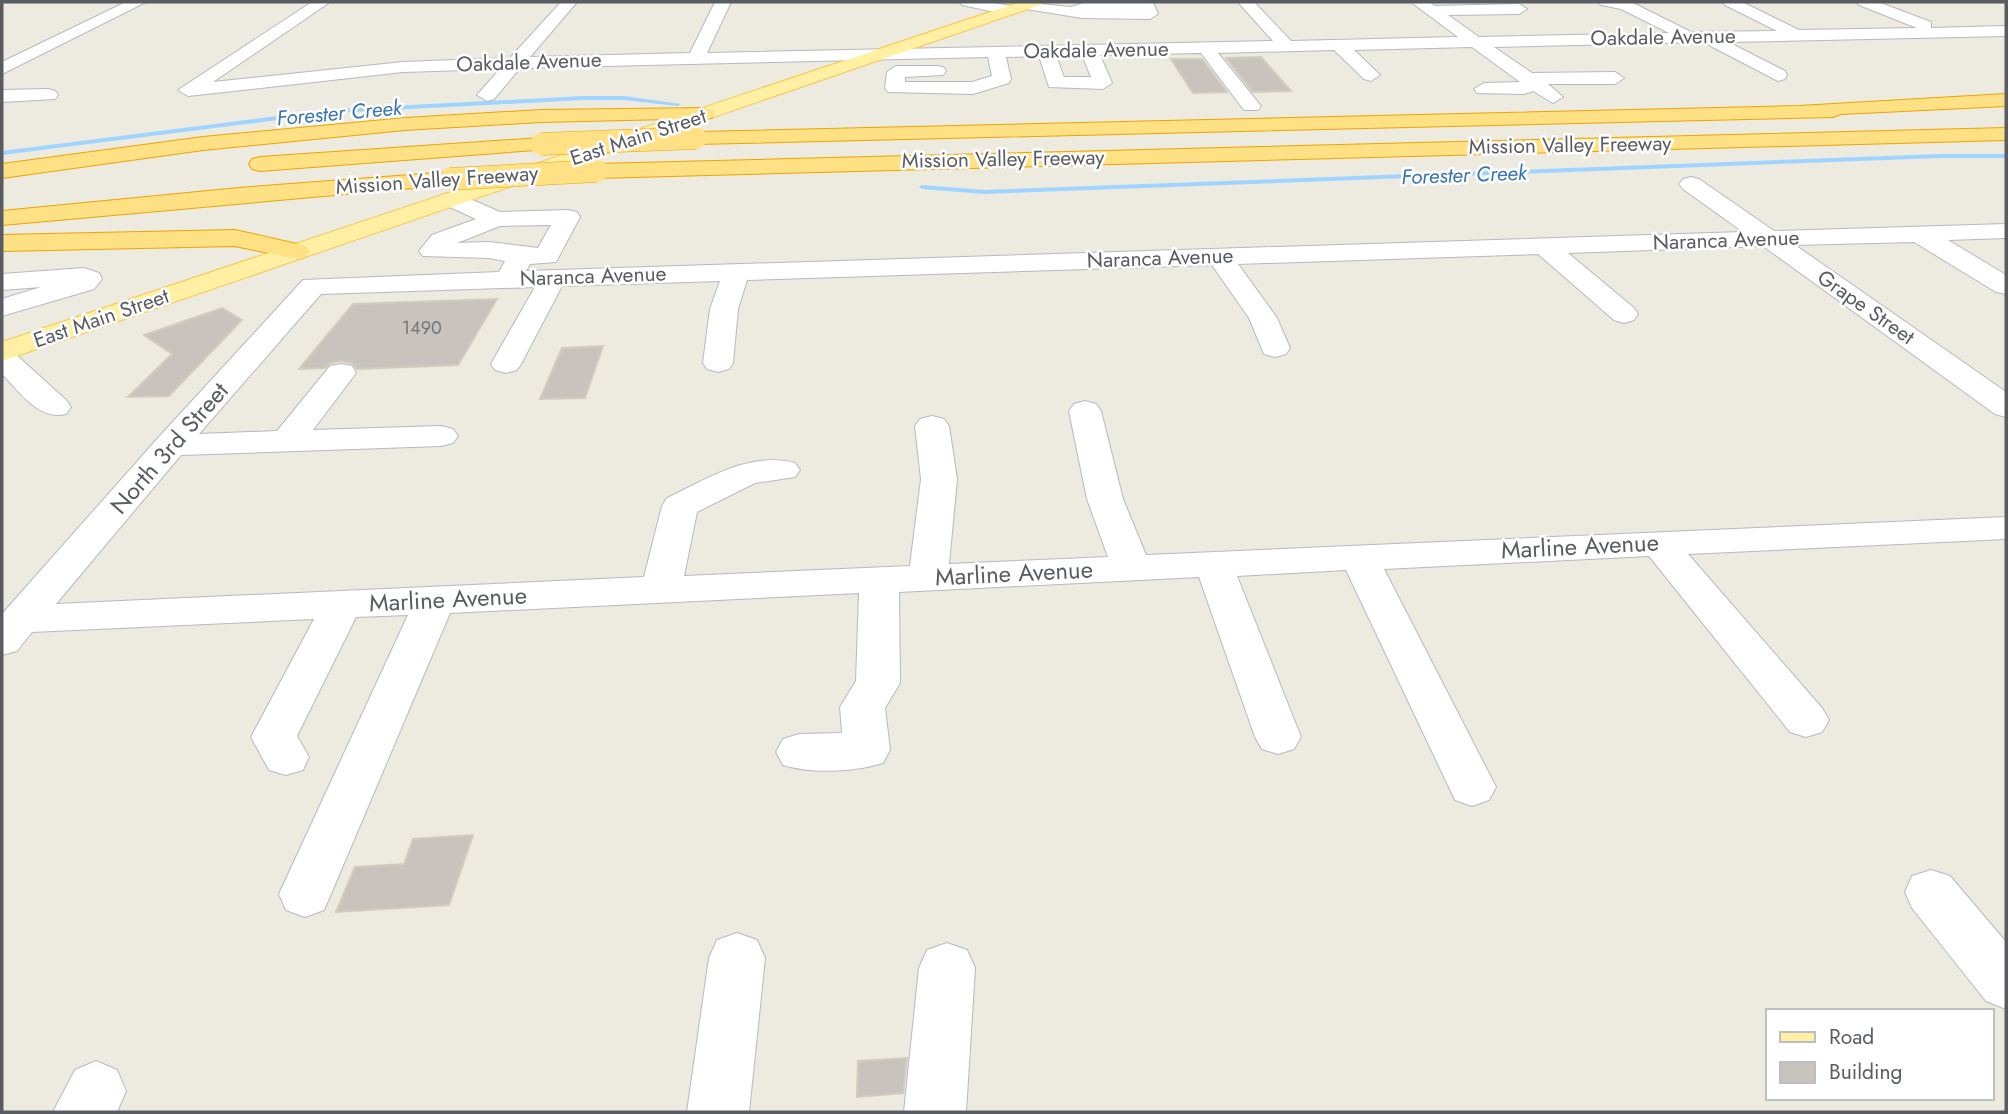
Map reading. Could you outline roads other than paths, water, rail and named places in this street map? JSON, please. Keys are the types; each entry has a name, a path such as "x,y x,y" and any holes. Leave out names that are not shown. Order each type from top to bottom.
{"highway":[{"path":"1722,114 2006,100"},
{"name":"Mission Valley Freeway","path":"239,166 541,144 696,138 2006,107"},
{"path":"2,171 258,138 410,124 544,116 705,114"},
{"name":"Mission Valley Freeway","path":"2,218 239,195 450,189 597,171 2006,134"},
{"path":"1807,139 1892,143 2006,143"},
{"path":"2,189 115,177"},
{"path":"2,243 235,238 297,251"}],"main road":[{"name":"East Main Street","path":"2,352 297,251 450,189 705,114 1023,6"}],"street":[{"path":"2,69 138,2"},
{"name":"Oakdale Avenue","path":"323,2 188,90 392,68 517,63 882,54 998,60 1084,43 1205,47 1287,46 2006,31"},
{"path":"488,96 569,2"},
{"path":"696,58 723,2"},
{"path":"967,2 1071,12"},
{"path":"1246,2 1287,46"},
{"path":"1606,2 1625,5 1778,75"},
{"path":"1647,2 1698,37 1717,60"},
{"path":"1730,2 1801,35"},
{"path":"1864,2 1980,47"},
{"path":"1887,2 2006,46"},
{"path":"1425,6 1519,9"},
{"path":"1425,6 1549,100"},
{"path":"967,25 1012,33 1022,38 1084,43 1103,83 1056,83 1046,51"},
{"path":"1624,38 1656,55"},
{"path":"607,60 621,40"},
{"path":"1337,44 1371,75"},
{"path":"1205,47 1251,106"},
{"path":"649,76 660,58"},
{"path":"998,60 1002,79 973,88 895,88 896,72 998,60"},
{"path":"1484,89 1615,78"},
{"path":"2,96 48,95"},
{"name":"Grape Street","path":"1691,184 2006,407"},
{"path":"450,189 497,219"},
{"path":"568,217 547,256 514,268 489,250 432,251 441,240 497,219 568,217"},
{"name":"Naranca Avenue","path":"313,286 514,268 553,278 2006,232"},
{"path":"1919,234 2006,286"},
{"path":"1544,246 1624,314"},
{"path":"297,251 313,286"},
{"path":"1219,256 1263,318 1275,348"},
{"path":"718,363 724,309 736,272"},
{"path":"2,282 84,276 89,279 84,283 2,308"},
{"path":"506,364 553,278"},
{"name":"North 3rd Street","path":"12,630 170,445 313,286"},
{"path":"2,358 55,407"},
{"path":"287,441 341,373"},
{"path":"1085,411 1105,499 1131,568"},
{"path":"928,577 939,479 932,426"},
{"path":"170,445 442,436"},
{"path":"661,589 680,506 748,473 783,470"},
{"name":"Marline Avenue","path":"12,630 342,604 2006,528"},
{"path":"1658,543 1806,720"},
{"path":"1359,556 1472,786"},
{"path":"1213,563 1278,737"},
{"path":"799,752 867,750 862,707 878,683 879,579"},
{"path":"305,894 435,600"},
{"path":"286,757 274,737 342,604"},
{"path":"1931,892 2006,983"},
{"path":"718,1112 737,958"},
{"path":"935,1112 947,968"}],"waterway":[{"name":"Forester Creek","path":"2,153 334,111 584,98 624,98 678,104"},
{"name":"Forester Creek","path":"922,187 984,192 1940,156 2006,156"}]}
